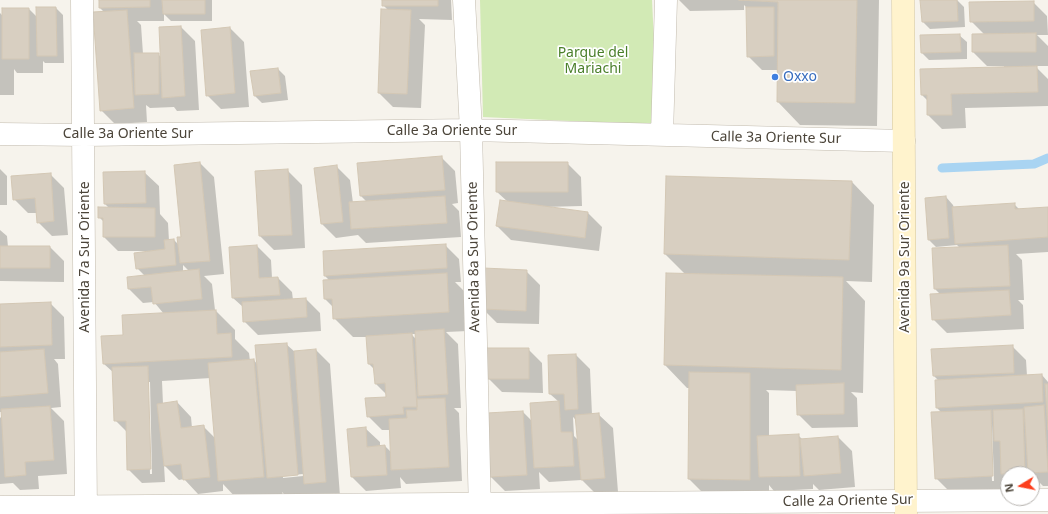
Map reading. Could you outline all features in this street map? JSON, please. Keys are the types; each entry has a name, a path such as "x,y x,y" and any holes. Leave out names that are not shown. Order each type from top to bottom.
{"main road":[{"name":"Avenida 9a Sur Oriente","path":"903,0 906,507"}],"street":[{"name":"Avenida 7a Sur Oriente","path":"82,0 86,510"},
{"name":"Avenida 8a Sur Oriente","path":"464,0 471,130 480,510"},
{"path":"662,135 666,0"},
{"name":"Calle 3a Oriente Sur","path":"0,134 84,135 471,130 904,141"},
{"name":"Calle 2a Oriente Sur","path":"0,507 86,510 480,510 906,507 1048,500"}],"green space":[{"name":"Parque del Mariachi","path":"480,0 652,0 658,125 483,117"}],"building":[{"path":"99,0 150,0 150,7 99,8"},
{"path":"162,0 205,0 205,14 163,14"},
{"path":"382,0 438,0 438,6 382,6"},
{"path":"739,0 857,0 855,103 777,102 778,2"},
{"path":"920,0 957,0 958,21 922,22"},
{"path":"1034,1 1034,21 970,22 969,2"},
{"path":"36,7 56,7 57,56 37,56"},
{"path":"746,7 774,7 774,56 747,57"},
{"path":"2,8 29,8 29,59 2,59"},
{"path":"381,9 411,10 407,94 378,93"},
{"path":"127,10 134,108 100,111 93,12"},
{"path":"181,26 185,96 162,98 159,27"},
{"path":"230,27 235,93 206,96 201,30"},
{"path":"1036,33 1036,52 972,52 972,34"},
{"path":"960,34 961,52 921,53 920,35"},
{"path":"134,53 159,53 159,94 135,95"},
{"path":"1037,66 1038,92 951,94 952,115 927,115 927,95 921,95 920,69"},
{"path":"278,68 281,93 254,96 250,71"},
{"path":"442,156 445,190 360,196 357,163"},
{"path":"200,162 210,261 180,263 177,237 181,237 174,165"},
{"path":"496,162 568,162 568,192 496,192"},
{"path":"337,165 343,222 321,224 314,168"},
{"path":"288,169 292,235 259,236 255,171"},
{"path":"145,171 146,203 104,204 103,172"},
{"path":"51,173 54,221 37,223 35,198 13,200 11,176"},
{"path":"666,176 852,181 849,260 664,254"},
{"path":"445,196 447,223 351,229 349,202"},
{"path":"946,196 949,238 928,240 925,198"},
{"path":"500,200 588,212 585,238 496,226"},
{"path":"1015,203 1015,209 1048,207 1048,237 955,244 952,207"},
{"path":"98,207 155,208 155,237 103,237 103,218 98,218"},
{"path":"174,239 176,265 136,269 134,253 165,249 164,240"},
{"path":"446,244 447,268 324,276 323,251"},
{"path":"257,245 259,278 278,277 280,295 232,298 229,247"},
{"path":"1008,245 1010,286 934,289 932,248"},
{"path":"0,246 50,246 50,268 0,268"},
{"path":"483,268 527,270 526,311 482,309"},
{"path":"199,269 202,299 153,304 151,287 128,289 127,277"},
{"path":"447,273 449,312 333,319 332,299 324,299 323,280"},
{"path":"666,273 843,277 841,370 664,365"},
{"path":"1009,290 1011,315 932,320 930,294"},
{"path":"306,298 307,317 243,322 242,302"},
{"path":"51,302 52,345 0,347 0,304"},
{"path":"216,310 217,334 231,333 232,357 103,364 101,336 123,335 122,315"},
{"path":"444,329 448,394 418,396 415,331"},
{"path":"412,333 417,407 403,407 404,414 367,417 365,398 386,397 385,383 375,384 373,364 368,364 366,336"},
{"path":"287,343 298,475 267,478 255,345"},
{"path":"1013,345 1014,373 933,376 931,349"},
{"path":"487,348 529,348 529,379 487,379"},
{"path":"44,349 48,393 0,397 0,352"},
{"path":"316,349 326,482 304,484 294,351"},
{"path":"576,354 578,409 565,410 564,394 549,394 548,355"},
{"path":"254,359 264,477 218,481 208,363"},
{"path":"148,366 151,469 127,470 126,421 114,421 112,367"},
{"path":"689,372 750,373 750,480 688,479"},
{"path":"1042,374 1043,402 936,408 935,380"},
{"path":"844,383 844,414 797,415 796,385"},
{"path":"1045,384 1048,384 1048,430"},
{"path":"445,398 449,467 391,470 389,419 407,418 406,410 417,410 417,399"},
{"path":"177,401 181,428 204,425 210,477 183,480 181,464 164,466 157,404"},
{"path":"559,401 561,432 572,432 574,466 534,468 530,403"},
{"path":"1044,405 1048,472 1040,472 1040,466 1028,466 1024,407"},
{"path":"50,406 54,460 25,462 26,475 5,477 1,409"},
{"path":"1023,409 1025,466 1001,466 1000,441 994,441 993,410"},
{"path":"991,410 993,476 935,479 931,412"},
{"path":"523,411 527,475 490,477 487,413"},
{"path":"599,413 605,478 581,480 575,415"},
{"path":"366,427 367,447 385,445 387,475 351,477 347,429"},
{"path":"799,434 800,476 759,477 757,436"},
{"path":"838,436 841,473 804,476 800,439"}],"waterway":[{"path":"942,168 1034,164 1048,158"}],"place":[{"name":"Oxxo","path":"775,77"}]}
